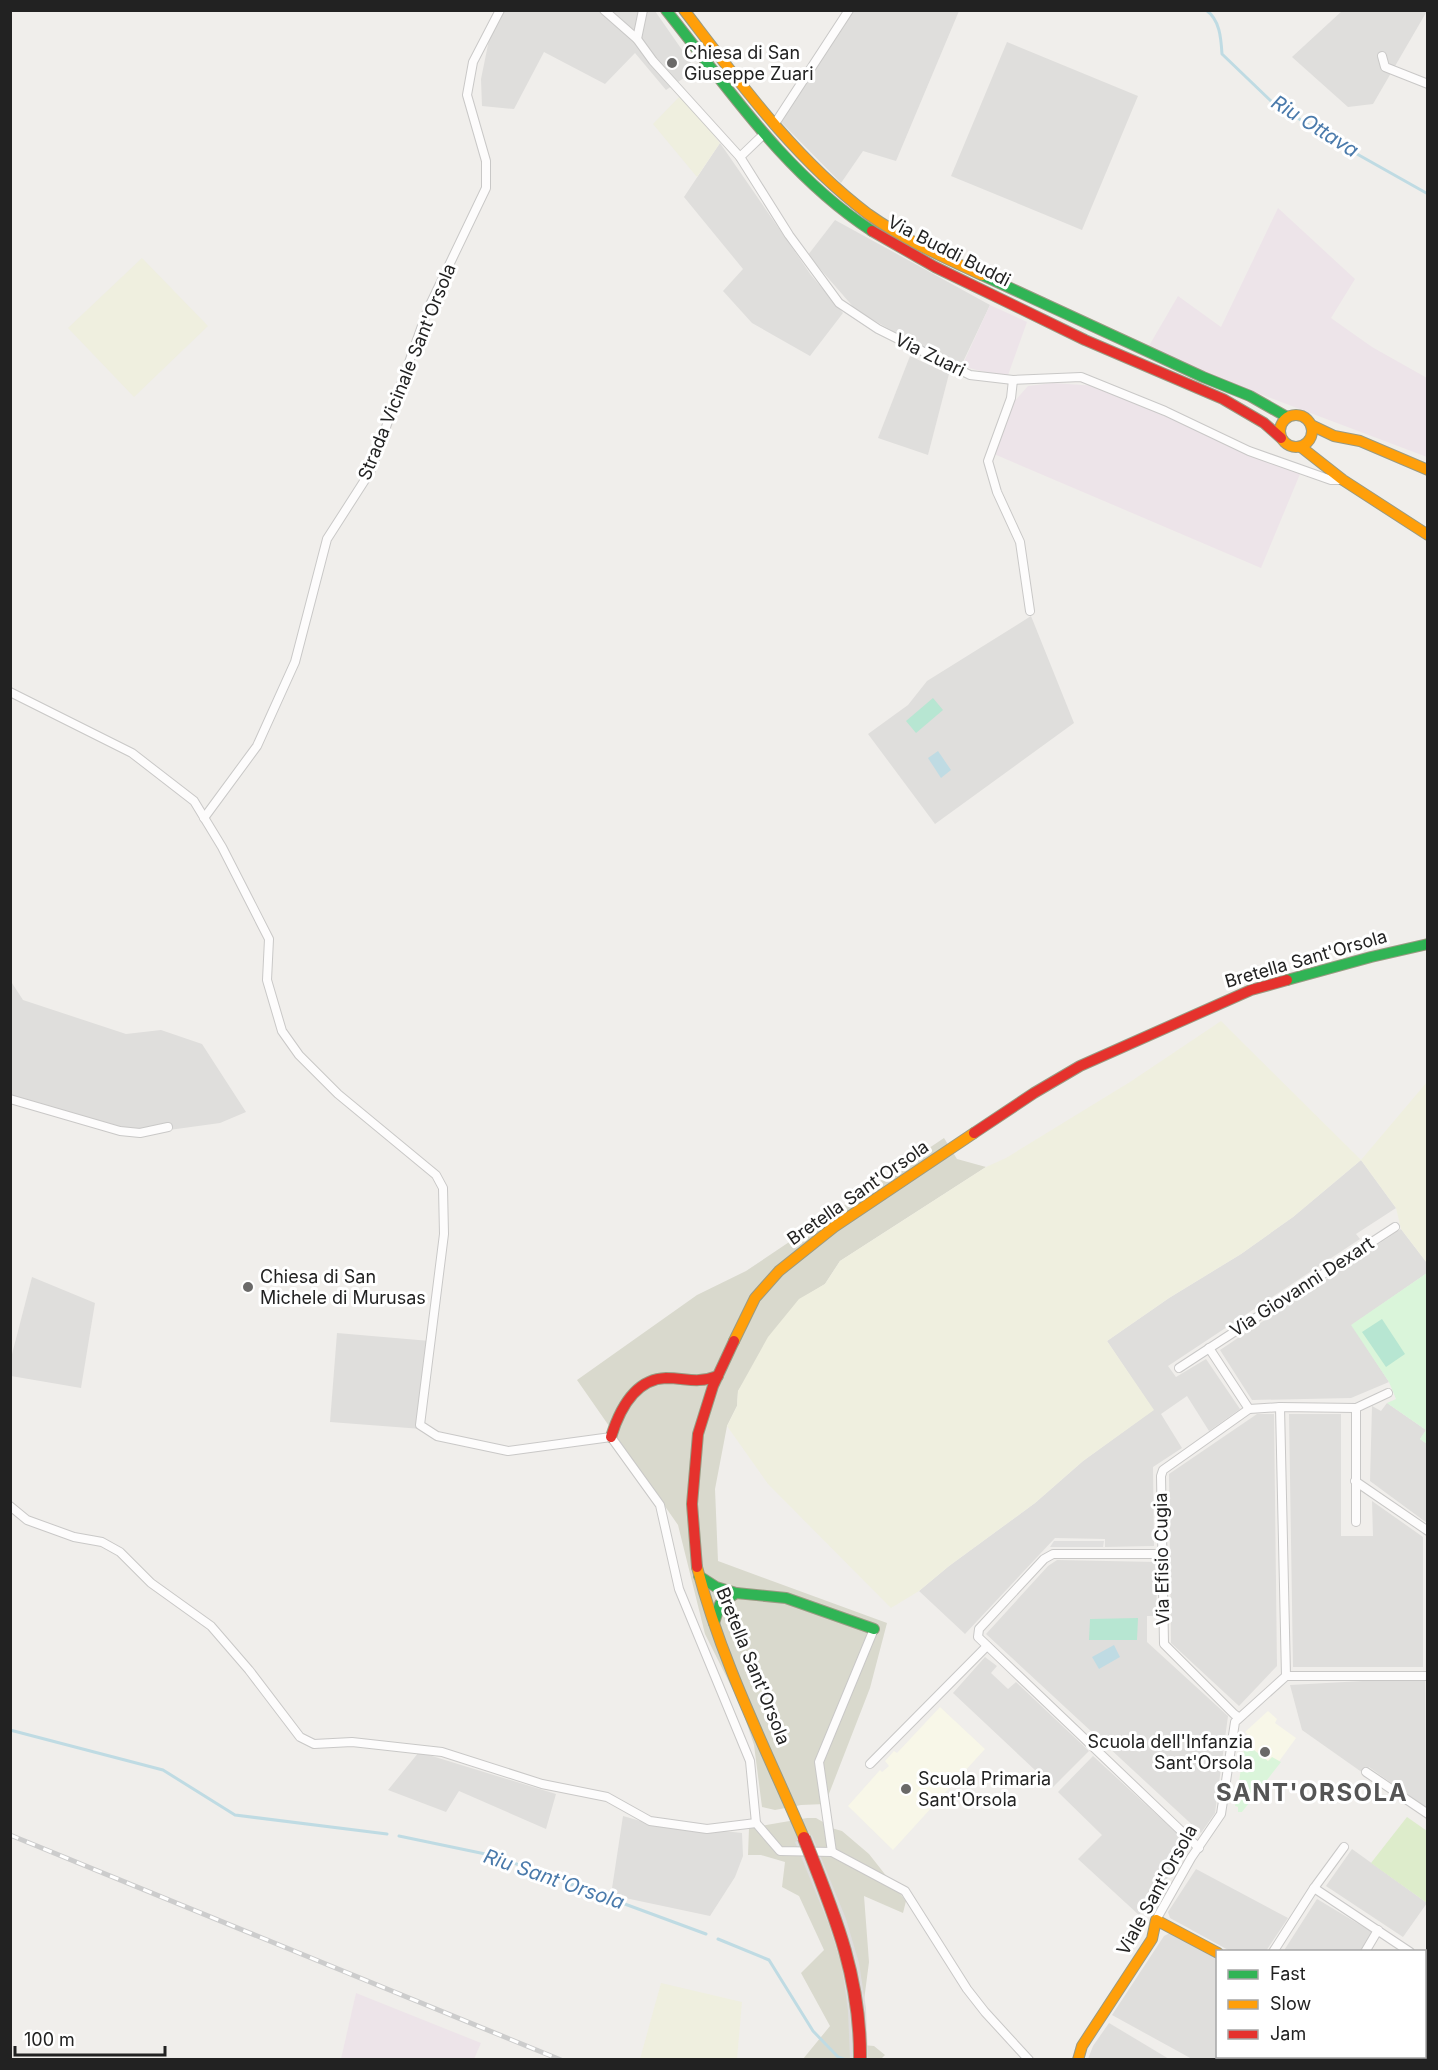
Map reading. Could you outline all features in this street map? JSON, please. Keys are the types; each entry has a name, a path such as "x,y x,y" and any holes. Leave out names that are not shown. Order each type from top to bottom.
{"main road":[{"name":"Via Buddi Buddi","path":"666,10 764,134 790,163 826,197 865,227 902,249 1108,350 1226,402 1261,422 1281,438"},
{"name":"Via Buddi Buddi","path":"684,10 796,150 834,186 870,215 905,237 1026,297 1250,396 1287,417"},
{"path":"1428,470 1359,441 1334,436 1311,425 1301,416 1287,417 1280,429 1281,438 1290,446 1300,447 1342,480 1428,535"},
{"path":"1300,447 1309,440 1311,425"},
{"name":"Bretella Sant'Orsola","path":"860,2060 858,2010 850,1967 837,1922 714,1623 699,1576 692,1504 698,1434 718,1376 756,1298 779,1271 834,1227 1034,1093 1080,1066 1251,990 1428,944"},
{"path":"611,1437 622,1407 650,1382 661,1378 692,1383 703,1382 718,1376"},
{"path":"681,1380 700,1393 707,1406"},
{"path":"699,1576 716,1587 736,1593 786,1598 873,1629"},
{"path":"714,1623 720,1604 736,1593"},
{"path":"1156,1920 1216,1952"},
{"name":"Viale Sant'Orsola","path":"1078,2060 1082,2046 1152,1939 1156,1920"}],"street":[{"name":"Strada Vicinale Sant'Orsola","path":"204,818 257,746 295,662 327,539 370,472 428,309 486,188 486,161 468,95 473,62 500,10"},
{"name":"Via Zuari","path":"604,10 637,39 653,61 740,157 789,235 839,303 878,329 970,375 1013,380 1081,376 1165,411 1249,451 1331,480 1342,480"},
{"path":"637,39 642,10"},
{"path":"774,125 849,10"},
{"path":"1382,56 1385,67 1428,84"},
{"path":"740,157 764,134"},
{"path":"1013,380 1011,398 988,461 997,492 1020,542 1030,611"},
{"path":"10,692 132,753 194,801 222,847 269,939 267,980 282,1031 299,1055 338,1094 436,1175 443,1188 444,1234 420,1425 437,1436 508,1451 611,1437 660,1505 679,1589 750,1761 756,1823 780,1851 832,1852 905,1891 967,1989 1029,2060"},
{"path":"10,1099 120,1131 140,1133 168,1127"},
{"name":"Via Giovanni Dexart","path":"1179,1368 1395,1227"},
{"path":"1209,1348 1249,1409 1356,1408 1388,1393"},
{"path":"1280,1407 1286,1676"},
{"path":"1356,1408 1354,1481 1356,1522"},
{"name":"Via Efisio Cugia","path":"1238,1717 1164,1644 1162,1470 1249,1409"},
{"path":"1354,1481 1428,1531"},
{"path":"10,1506 27,1520 74,1537 102,1542 120,1552 151,1583 211,1626 249,1670 300,1737 314,1744 352,1742 442,1752 542,1784 607,1797 650,1821 707,1829 756,1823"},
{"path":"1162,1554 1053,1554 1044,1559 977,1632 978,1637 987,1646 1199,1848"},
{"path":"832,1852 819,1762 873,1629"},
{"path":"870,1764 987,1646"},
{"path":"1238,1717 1286,1676 1428,1676"},
{"name":"Viale Sant'Orsola","path":"1156,1920 1221,1814 1235,1722 1238,1717"},
{"path":"1366,1772 1428,1814"},
{"path":"1274,1950 1314,1888 1344,1847"},
{"path":"1314,1888 1407,1950"},
{"path":"1366,1950 1378,1930"}],"shaded area":[{"path":"499,10 655,11 696,70 666,90 635,53 605,84 544,52 514,109 482,106 481,79 493,20"},
{"path":"853,11 959,11 896,161 863,151 841,183 780,121"},
{"path":"1342,11 1427,11 1373,104 1348,107 1292,57"},
{"path":"1007,42 1138,96 1082,230 951,176"},
{"path":"720,143 811,275 843,313 810,356 752,323 723,291 743,269 684,197"},
{"path":"1278,208 1355,279 1331,318 1372,347 1427,378 1427,457 1146,351 1178,296 1221,327"},
{"path":"835,220 990,305 961,366 952,365 856,310 808,255"},
{"path":"990,305 1027,322 1007,378 962,366"},
{"path":"910,356 949,374 928,455 878,438"},
{"path":"1053,383 1098,386 1300,474 1261,568 994,454 1013,403 1028,386"},
{"path":"1031,616 1074,723 935,824 868,734 908,705 927,681"},
{"path":"10,980 23,1000 126,1034 161,1030 202,1044 246,1112 220,1123 140,1134 11,1103"},
{"path":"944,1138 957,1159 986,1167 840,1261 825,1284 799,1300 738,1391 737,1406 727,1426 715,1489 718,1561 887,1623 870,1688 825,1804 801,1805 775,1810 762,1807 754,1745 741,1706 705,1634 678,1525 577,1380 697,1295 746,1271"},
{"path":"1361,1160 1396,1208 1356,1234 1360,1239 1168,1366 1176,1377 1206,1359 1240,1409 1209,1431 1187,1396 1161,1414 1182,1448 1153,1467 1154,1546 1105,1547 1105,1539 1055,1538 965,1634 919,1591 1035,1503 1083,1461 1153,1410 1107,1341 1169,1298 1241,1254 1293,1217"},
{"path":"1401,1229 1427,1263 1427,1273 1352,1325 1389,1382 1351,1398 1252,1400 1220,1350"},
{"path":"32,1277 95,1303 81,1388 11,1376 11,1358"},
{"path":"337,1333 430,1341 422,1429 330,1422"},
{"path":"1387,1403 1426,1430 1420,1439 1427,1444 1427,1523 1370,1481 1372,1406 1381,1411"},
{"path":"1257,1414 1274,1414 1277,1666 1239,1706 1171,1643 1169,1474"},
{"path":"1289,1414 1341,1414 1341,1536 1373,1536 1372,1501 1423,1537 1423,1667 1293,1667"},
{"path":"1054,1541 1104,1541 1103,1547 1050,1547"},
{"path":"1057,1560 1156,1562 1157,1616 1147,1616 1147,1642 1228,1716 1215,1813 1201,1833 986,1634 1048,1566"},
{"path":"985,1657 997,1666 991,1673 1008,1689 1016,1682 1089,1751 1053,1787 953,1693"},
{"path":"1363,1681 1425,1681 1426,1808 1369,1767 1363,1773 1302,1730 1290,1685"},
{"name":"Scuola Primaria Sant'Orsola","path":"940,1707 985,1749 893,1850 848,1806 880,1770 882,1772 889,1766 885,1761 894,1751 897,1753"},
{"name":"Scuola dell'Infanzia Sant'Orsola","path":"1268,1711 1277,1719 1275,1723 1296,1738 1242,1812 1238,1812 1238,1807 1235,1806 1248,1735 1245,1732"},
{"path":"419,1752 556,1794 546,1829 459,1791 446,1812 388,1790"},
{"path":"1093,1756 1192,1847 1183,1853 1161,1888 1139,1915 1078,1859 1102,1835 1058,1792"},
{"path":"623,1816 644,1822 742,1833 743,1856 735,1877 710,1916 611,1895"},
{"path":"816,1818 823,1822 824,1826 842,1831 869,1854 906,1901 903,1913 864,1896 869,1962 862,2016 851,2044 874,2046 885,2055 881,2059 803,2059 830,2026 801,1973 824,1950 799,1896 782,1887 785,1862 761,1855 748,1855 749,1828"},
{"path":"1352,1849 1427,1903 1403,1937 1326,1886"},
{"path":"1196,1869 1288,1918 1267,1950 1228,1950 1170,1918 1168,1912"},
{"path":"1317,1899 1372,1932 1361,1950 1284,1950"},
{"path":"1170,1933 1175,1934 1216,1958 1216,2058 1401,2059 1192,2059 1112,2015 1164,1936"},
{"path":"356,1993 481,2043 474,2059 341,2059"},
{"path":"1109,2023 1169,2059 1088,2059 1093,2046"}],"green space":[{"path":"681,95 720,143 697,177 653,124"},
{"path":"142,258 208,326 134,397 68,328"},
{"path":"933,698 943,710 916,733 906,721"},
{"path":"1221,1021 1361,1160 1293,1217 1241,1254 1169,1298 1107,1341 1154,1410 1083,1461 1035,1503 919,1591 891,1608 768,1484 727,1426 737,1406 738,1391 768,1337 799,1299 825,1284 840,1261 986,1167 1006,1158 1130,1082"},
{"path":"1427,1082 1427,1263 1401,1229 1396,1208 1361,1160"},
{"path":"1427,1273 1427,1444 1420,1439 1426,1430 1387,1403 1396,1399 1389,1382 1351,1325"},
{"path":"1382,1319 1405,1354 1386,1367 1362,1332"},
{"path":"1138,1618 1137,1640 1089,1640 1090,1619"},
{"path":"1245,1743 1268,1761 1272,1757 1281,1762 1242,1812 1238,1812 1238,1807 1235,1806"},
{"path":"1407,1817 1427,1831 1427,1903 1371,1863"},
{"path":"661,1983 742,2002 737,2059 640,2059"}],"water":[{"path":"938,751 951,770 941,778 928,758"},
{"path":"1114,1645 1120,1657 1099,1669 1092,1657"}],"pier":[{"path":"812,1835 846,1919 859,1963 866,2008 868,2059 850,2059 848,2011 842,1967 829,1925 795,1842"}],"waterway":[{"name":"Riu Ottava","path":"1206,10 1217,24 1222,54 1272,102 1341,145 1428,194"},
{"name":"Riu Sant'Orsola","path":"10,1730 163,1770 235,1815 387,1834"},
{"name":"Riu Sant'Orsola","path":"399,1836 495,1856 706,1934"},
{"name":"Riu Sant'Orsola","path":"718,1939 769,1960 813,2031 838,2057 846,2060"}],"railway":[{"path":"10,1835 561,2060"}],"traffic: fast":[{"path":"666,10 736,100 786,157 841,209 872,231"},
{"path":"982,275 1203,377 1250,396 1287,417"},
{"path":"1287,980 1428,944"},
{"path":"699,1576 716,1587 736,1593 786,1598 874,1629"},
{"path":"714,1623 720,1604 736,1593"}],"traffic: slow":[{"path":"684,10 769,118 816,169 841,192 895,232 982,275"},
{"path":"1296,415 1307,420 1312,431 1307,442 1296,447 1285,442 1280,431 1285,420 1296,415"},
{"path":"1311,425 1334,436 1360,441 1428,470"},
{"path":"1301,447 1343,480 1428,535"},
{"path":"734,1341 755,1298 779,1271 834,1227 974,1133"},
{"path":"697,1567 731,1671 804,1838"},
{"path":"1078,2060 1082,2046 1152,1939 1156,1920 1216,1952"}],"traffic: jam":[{"path":"872,231 935,267 1085,340 1223,399 1264,423 1281,438"},
{"path":"974,1133 1080,1066 1251,990 1287,980"},
{"path":"697,1567 692,1504 698,1434 713,1386 734,1341"},
{"path":"611,1437 623,1407 645,1384 666,1378 697,1380 718,1376"},
{"path":"804,1838 826,1893 851,1973 856,2001 860,2060"}],"place":[{"name":"Chiesa di San Giuseppe Zuari","path":"672,63"},
{"name":"Chiesa di San Michele di Murusas","path":"248,1287"},
{"name":"Scuola dell'Infanzia Sant'Orsola","path":"1265,1752"},
{"name":"Scuola Primaria Sant'Orsola","path":"906,1789"}],"district":[{"name":"SANT'ORSOLA","path":"1312,1793"}]}
